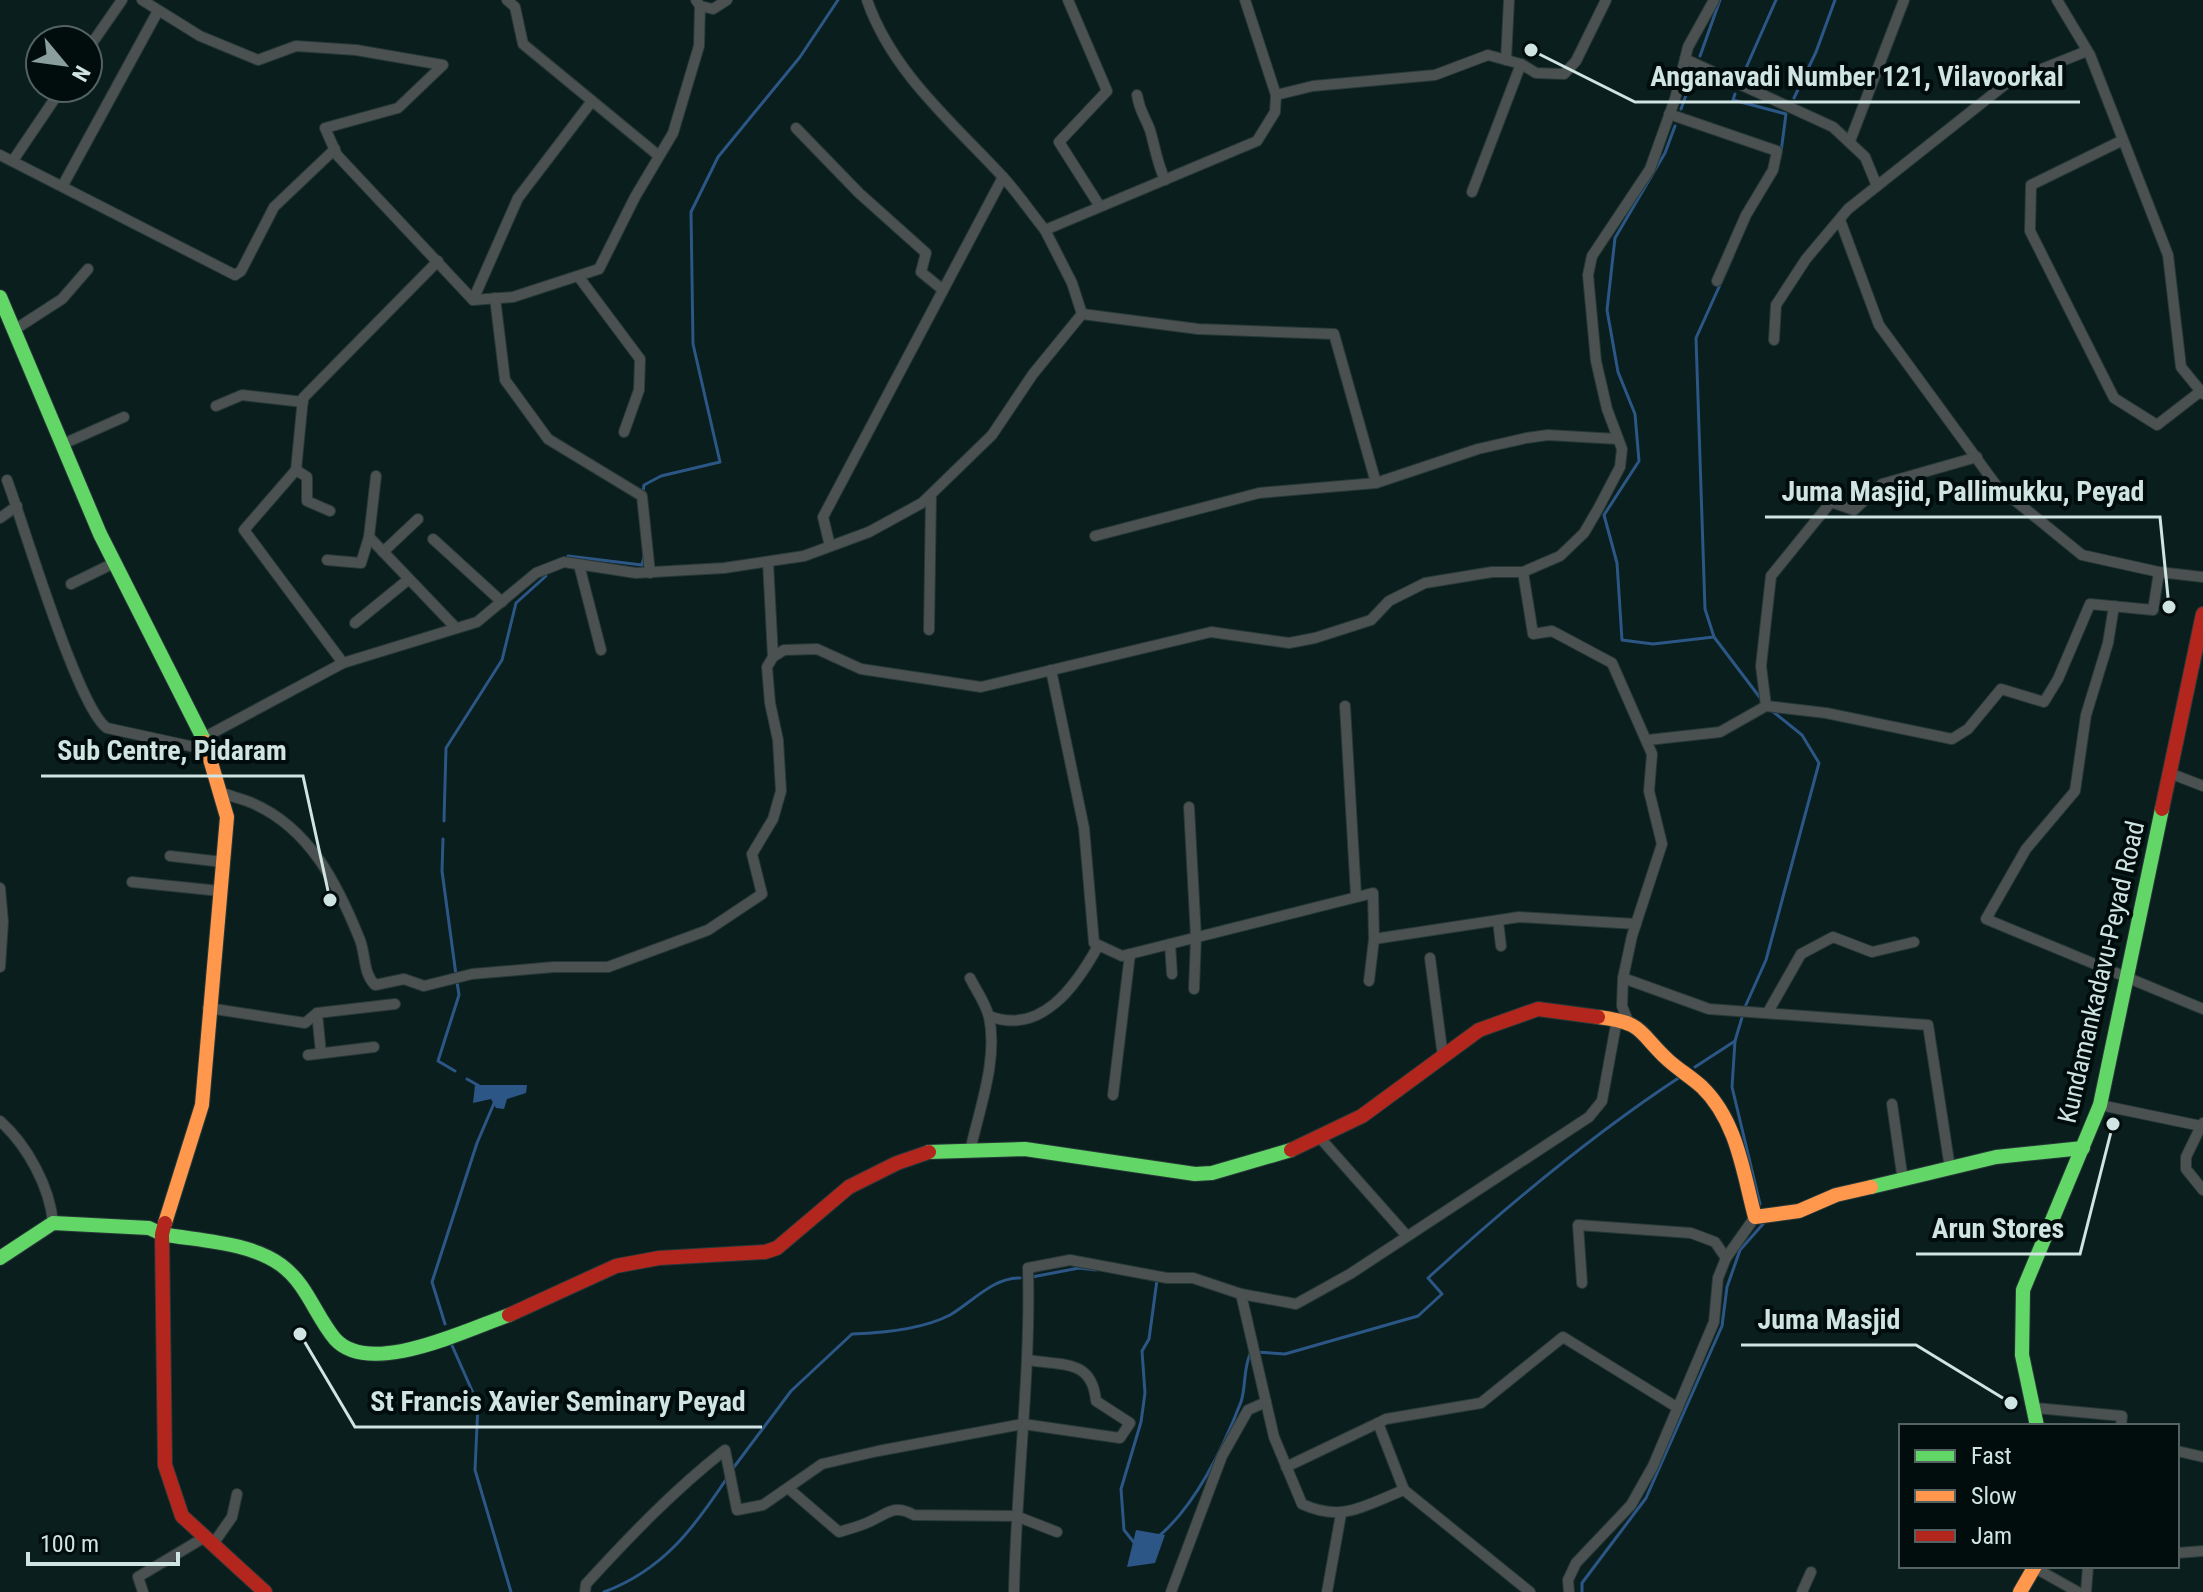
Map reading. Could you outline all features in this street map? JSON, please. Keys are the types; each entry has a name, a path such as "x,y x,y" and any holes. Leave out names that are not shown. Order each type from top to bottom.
{"street":[{"path":"104,26 122,0"},
{"path":"142,0 224,48 258,60 296,46 356,50 443,65 398,108 325,128 335,149 473,300"},
{"path":"507,0 515,7 523,44 659,156"},
{"path":"473,300 513,297 599,269 673,133 699,46 698,3 713,9 727,0"},
{"path":"867,0 876,25 912,79 963,139 1003,177 1045,230 1072,283 1082,314"},
{"path":"1068,0 1107,91 1059,142 1099,205"},
{"path":"1045,230 1257,141 1275,112 1276,95 1245,0"},
{"path":"1506,60 1509,0"},
{"path":"1276,95 1313,86 1435,75 1488,55 1521,64 1536,73 1564,74 1576,61 1606,0"},
{"path":"223,793 278,817 322,861 346,905 361,944 367,976 375,985 404,979 424,986 467,976 622,964 653,948 717,925 762,894 752,854 773,819 781,791 778,740 767,667 773,657 784,650 817,649 861,669 981,687 1211,632 1289,643 1371,620 1389,601 1425,583 1492,572 1523,572 1560,556 1584,533 1620,467 1622,449 1596,361 1588,275 1592,256 1650,169 1688,47 1714,0"},
{"path":"1850,141 1904,0"},
{"path":"2057,0 2087,51 2123,140 2168,255 2181,367 2202,392 2157,425 2114,398 2030,231 2031,185 2123,140"},
{"path":"63,185 158,11"},
{"path":"1774,340 1776,305 1806,259 1840,220 1877,186 2007,83 2087,51"},
{"path":"1685,59 1833,127 1865,157 1877,186"},
{"path":"1472,192 1521,64"},
{"path":"1137,95 1140,116 1149,127 1157,165 1165,180"},
{"path":"473,300 518,198 592,101"},
{"path":"14,159 51,104"},
{"path":"1669,114 1777,151 1773,170 1746,215 1717,281"},
{"path":"796,128 859,193 926,253 921,272 943,290"},
{"path":"0,155 14,159 235,275 241,271 274,207 335,149"},
{"path":"830,546 823,517 1003,177"},
{"path":"1840,220 1879,325 1996,485 2082,555 2159,572 2203,577"},
{"path":"343,663 244,530 296,470 303,402 438,261"},
{"path":"14,330 62,299 88,269"},
{"path":"578,276 640,359 639,390 624,432"},
{"path":"0,297 114,563 206,744 223,793 227,817 208,1008 202,1105 162,1234 165,1465 182,1516 265,1592"},
{"path":"495,298 505,380 548,439 642,496 650,573"},
{"path":"1082,314 1198,329 1334,334 1376,483"},
{"path":"7,480 79,683 97,722 107,728 206,744 343,663 477,622 536,573 564,562 650,573 768,562 804,556 869,532 931,495 992,435 1033,374 1082,314"},
{"path":"216,406 242,395 303,402"},
{"path":"63,444 124,417"},
{"path":"1095,536 1259,493 1376,483 1478,449 1526,438 1548,435 1618,439"},
{"path":"1766,706 1761,666 1771,576 1831,502 1854,510 1882,484 1977,457"},
{"path":"296,470 307,477 307,501 330,511"},
{"path":"327,560 361,563 369,537 376,476"},
{"path":"929,630 931,495"},
{"path":"0,518 17,506"},
{"path":"383,552 418,519"},
{"path":"369,537 456,628"},
{"path":"433,539 502,602"},
{"path":"768,562 773,657"},
{"path":"71,584 114,563"},
{"path":"579,565 601,650"},
{"path":"1014,1592 1016,1516 1028,1360 1028,1268 1070,1260 1167,1278 1193,1278 1241,1294 1296,1304 1589,1117 1602,1101 1622,1020 1623,978 1636,924 1662,844 1649,791 1652,754 1612,663 1552,631 1533,634 1523,572"},
{"path":"1648,740 1720,732 1766,706 1826,713 1952,739 1968,729 2001,689 2044,702 2058,679 2090,604 2153,610 2159,572"},
{"path":"355,623 409,579"},
{"path":"2114,606 2108,643 2086,715 2075,791 2026,849 1986,919 2203,1009"},
{"name":"Kundamankadavu-Peyad Road","path":"2037,1424 2036,1408 2022,1355 2023,1290 2100,1105 2129,980 2203,614"},
{"path":"1051,670 1084,828 1094,943 1122,956 1373,893 1374,939 1369,981"},
{"path":"1345,706 1356,895"},
{"path":"2172,774 2203,786"},
{"path":"1189,807 1196,937 1194,989"},
{"path":"170,856 223,862"},
{"path":"132,882 220,891"},
{"path":"0,888 3,922 0,967"},
{"path":"1374,939 1519,917 1636,924"},
{"path":"1498,921 1501,946"},
{"path":"1768,1012 1801,954 1833,937 1872,952 1914,942"},
{"path":"1170,944 1172,974"},
{"path":"989,1016 1005,1022 1042,1013 1078,982 1098,946"},
{"path":"1113,1095 1130,954"},
{"path":"1430,958 1443,1057"},
{"path":"970,978 989,1016 988,1070 971,1147"},
{"path":"1623,978 1709,1009 1928,1025 1950,1168"},
{"path":"208,1008 305,1023 317,1013 395,1004"},
{"path":"0,1258 53,1223 149,1228 162,1234 232,1245 279,1263 299,1281 336,1340 354,1352 387,1355 525,1309 616,1266 644,1260 765,1252 777,1248 829,1202 873,1173 936,1150 971,1147 1051,1152 1195,1174 1240,1166 1321,1139 1379,1105 1479,1030 1538,1009 1622,1020 1646,1033 1666,1058 1703,1088 1720,1109 1732,1131 1755,1217"},
{"path":"317,1013 321,1053"},
{"path":"308,1055 374,1047"},
{"path":"1892,1104 1903,1181"},
{"path":"2100,1105 2202,1125 2186,1157 2186,1169 2203,1190"},
{"path":"0,1121 26,1150 52,1208 53,1223"},
{"path":"1321,1139 1407,1236"},
{"path":"1569,1592 1568,1580 1576,1563 1618,1520 1642,1488 1714,1322 1718,1278 1726,1258 1755,1217 1799,1211 1836,1195 1996,1157 2083,1148"},
{"path":"1582,1283 1578,1225 1691,1233 1715,1242 1726,1258"},
{"path":"1241,1294 1274,1437 1302,1504 1324,1514 1341,1514 1404,1490"},
{"path":"1286,1467 1386,1419 1481,1403 1563,1337 1678,1408"},
{"path":"585,1592 586,1584 621,1546 687,1480 725,1450 737,1510 763,1505 822,1464 1023,1424 1120,1438 1130,1423 1096,1401 1094,1380 1086,1371 1028,1360"},
{"path":"1171,1592 1222,1456 1248,1410 1266,1402"},
{"path":"2036,1408 2122,1421"},
{"path":"1378,1423 1404,1490 1530,1592"},
{"path":"2179,1451 2203,1457"},
{"path":"788,1488 839,1532 873,1521 888,1509 905,1510 914,1515 1016,1516 1057,1532"},
{"path":"143,1592 138,1577 209,1541 232,1517 237,1494"},
{"path":"1327,1592 1341,1514"},
{"path":"2179,1553 2203,1551"},
{"path":"2020,1592 2034,1568"},
{"path":"2037,1568 2078,1592"},
{"path":"2086,1592 2088,1568"},
{"path":"1802,1592 1811,1572"}],"water":[{"path":"475,1085 527,1085 526,1093 507,1099 504,1109 496,1108 491,1099 473,1103"},
{"path":"1136,1530 1165,1535 1155,1563 1127,1567"}],"waterway":[{"path":"643,492 644,485 661,476 720,462 693,344 691,212 718,157 800,57 838,0"},
{"path":"1700,56 1720,0"},
{"path":"1742,77 1776,0"},
{"path":"1794,98 1816,52 1835,0"},
{"path":"1681,109 1694,73"},
{"path":"1735,94 1733,100 1786,114 1781,152"},
{"path":"1675,126 1665,153 1615,238 1607,310 1618,372 1635,414 1639,461 1604,515 1617,563 1622,640 1653,644 1714,637"},
{"path":"1733,256 1696,338 1705,609 1714,637 1761,699"},
{"path":"568,556 642,565 644,556"},
{"path":"444,821 446,748 502,660 516,603 546,576"},
{"path":"1745,1007 1766,960 1819,763 1802,735 1771,710"},
{"path":"443,839 442,871 456,975"},
{"path":"455,1071 438,1061 459,995 457,982"},
{"path":"1695,1067 1735,1041 1743,1014"},
{"path":"1735,1041 1732,1087 1760,1204"},
{"path":"1256,1352 1285,1354 1418,1316 1442,1294 1428,1278 1550,1172 1680,1077"},
{"path":"467,1079 481,1087"},
{"path":"445,1324 432,1282 477,1143 495,1101"},
{"path":"1582,1592 1582,1583 1646,1498 1722,1326 1727,1287 1740,1250 1763,1224"},
{"path":"1032,1277 1079,1268 1096,1270"},
{"path":"731,1471 791,1391 852,1334 928,1324 950,1315 992,1286 1020,1278"},
{"path":"1136,1545 1124,1530 1121,1489 1141,1422 1145,1393 1142,1351 1149,1339 1157,1280"},
{"path":"450,1341 478,1404 475,1470 511,1592"},
{"path":"1159,1536 1197,1492 1217,1456 1241,1402 1250,1354"},
{"path":"604,1592 643,1572 675,1546 727,1478"}],"traffic: fast":[{"path":"0,297 100,534 205,742"},
{"path":"2037,1424 2022,1355 2023,1290 2100,1105 2162,809"},
{"path":"1871,1187 1996,1157 2083,1148"},
{"path":"929,1152 1025,1149 1195,1174 1212,1173 1291,1150"},
{"path":"0,1258 53,1223 149,1228 162,1234 255,1251 281,1265 298,1281 335,1339 351,1350 371,1354 420,1347 509,1315"}],"traffic: slow":[{"path":"165,1223 202,1105 227,817 205,742"},
{"path":"1598,1017 1624,1022 1639,1030 1714,1101 1731,1131 1755,1217 1799,1211 1836,1195 1871,1187"},
{"path":"2020,1592 2034,1568"}],"traffic: jam":[{"path":"2162,809 2203,614"},
{"path":"1291,1150 1362,1116 1479,1030 1538,1009 1598,1017"},
{"path":"509,1315 616,1266 659,1258 765,1252 777,1248 849,1187 897,1163 929,1152"},
{"path":"165,1223 162,1234 165,1465 182,1516 265,1592"}],"place":[{"name":"Anganavadi Number 121, Vilavoorkal","path":"1531,50"},
{"name":"Juma Masjid, Pallimukku, Peyad","path":"2169,607"},
{"name":"Sub Centre, Pidaram","path":"330,900"},
{"name":"Arun Stores","path":"2113,1124"},
{"name":"St Francis Xavier Seminary Peyad","path":"300,1334"},
{"name":"Juma Masjid","path":"2011,1403"}]}
